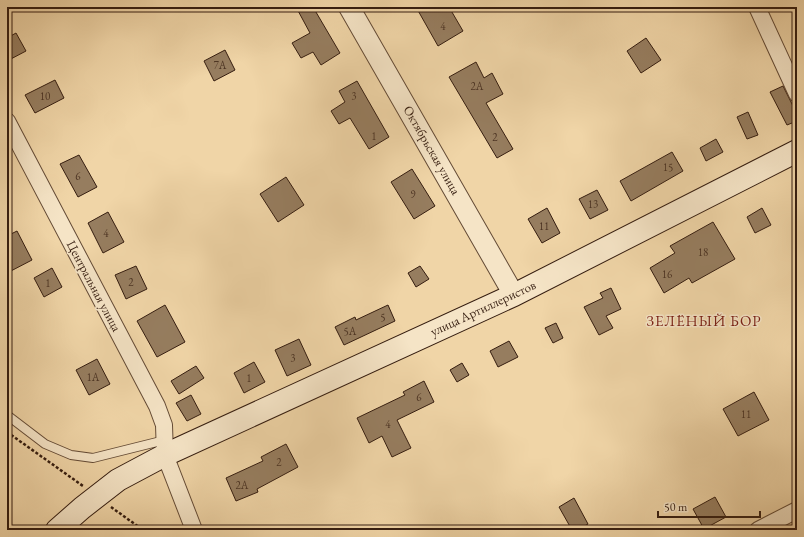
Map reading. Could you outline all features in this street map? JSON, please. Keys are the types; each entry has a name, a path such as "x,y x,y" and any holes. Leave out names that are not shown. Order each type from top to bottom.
{"main road":[{"name":"улица Артиллеристов","path":"57,530 96,496 165,447 514,294 797,151"}],"street":[{"name":"Октябрьская улица","path":"349,7 514,294"},
{"path":"757,7 797,94"},
{"name":"Центральная улица","path":"7,121 157,406 164,426 165,447 194,530"},
{"path":"758,530 797,510"}],"lane":[{"path":"7,415 45,444 71,455 93,458 165,447"}],"path":[{"path":"7,432 143,530"}],"building":[{"path":"296,7 313,7 340,53 321,65 313,52 301,58 292,43 310,33"},
{"path":"416,7 449,7 463,31 438,46"},
{"path":"16,33 26,51 7,61 7,38"},
{"path":"646,38 661,60 641,73 627,51"},
{"path":"225,50 235,70 214,81 204,61"},
{"path":"476,62 484,78 492,73 503,94 486,103 513,149 497,158 449,77"},
{"path":"55,80 64,98 35,113 25,95"},
{"path":"357,81 389,137 369,149 350,118 339,124 331,111 345,102 339,91"},
{"path":"783,86 797,114 797,121 787,125 770,92"},
{"path":"748,112 758,135 747,139 737,117"},
{"path":"716,139 723,152 706,161 700,148"},
{"path":"672,152 683,171 631,201 620,181"},
{"path":"79,155 97,187 78,197 60,164"},
{"path":"412,169 435,206 414,219 391,182"},
{"path":"286,177 304,205 278,222 260,194"},
{"path":"597,190 608,210 590,219 579,199"},
{"path":"547,208 560,233 542,243 528,219"},
{"path":"762,208 771,225 755,233 747,217"},
{"path":"108,212 124,242 103,253 88,223"},
{"path":"713,222 735,259 692,283 689,278 664,293 650,268 675,253 670,246"},
{"path":"17,231 32,260 7,273 7,236"},
{"path":"136,266 147,289 126,299 115,275"},
{"path":"420,266 429,279 416,287 408,273"},
{"path":"52,268 62,287 44,297 34,278"},
{"path":"611,288 621,309 606,316 613,328 599,335 584,307 603,298 600,293"},
{"path":"165,305 185,342 157,357 137,321"},
{"path":"388,305 395,321 344,345 335,327 355,317 356,320"},
{"path":"556,323 563,338 553,343 545,328"},
{"path":"299,339 311,365 287,376 275,350"},
{"path":"509,341 518,357 498,367 490,351"},
{"path":"97,359 110,384 89,395 76,370"},
{"path":"254,362 265,382 244,393 234,373"},
{"path":"462,363 469,375 457,382 450,370"},
{"path":"196,366 204,378 179,394 171,381"},
{"path":"424,381 434,402 397,420 411,448 392,457 382,436 369,443 357,418 405,395 403,392"},
{"path":"754,392 769,420 738,436 723,409"},
{"path":"191,395 201,414 187,421 176,403"},
{"path":"286,444 298,467 257,489 258,492 236,501 226,478 263,461 261,457"},
{"path":"715,497 726,517 704,529 693,509"},
{"path":"574,498 588,524 577,530 572,530 559,507"}],"district":[{"name":"ЗЕЛЁНЫЙ БОР","path":"704,320"}]}
